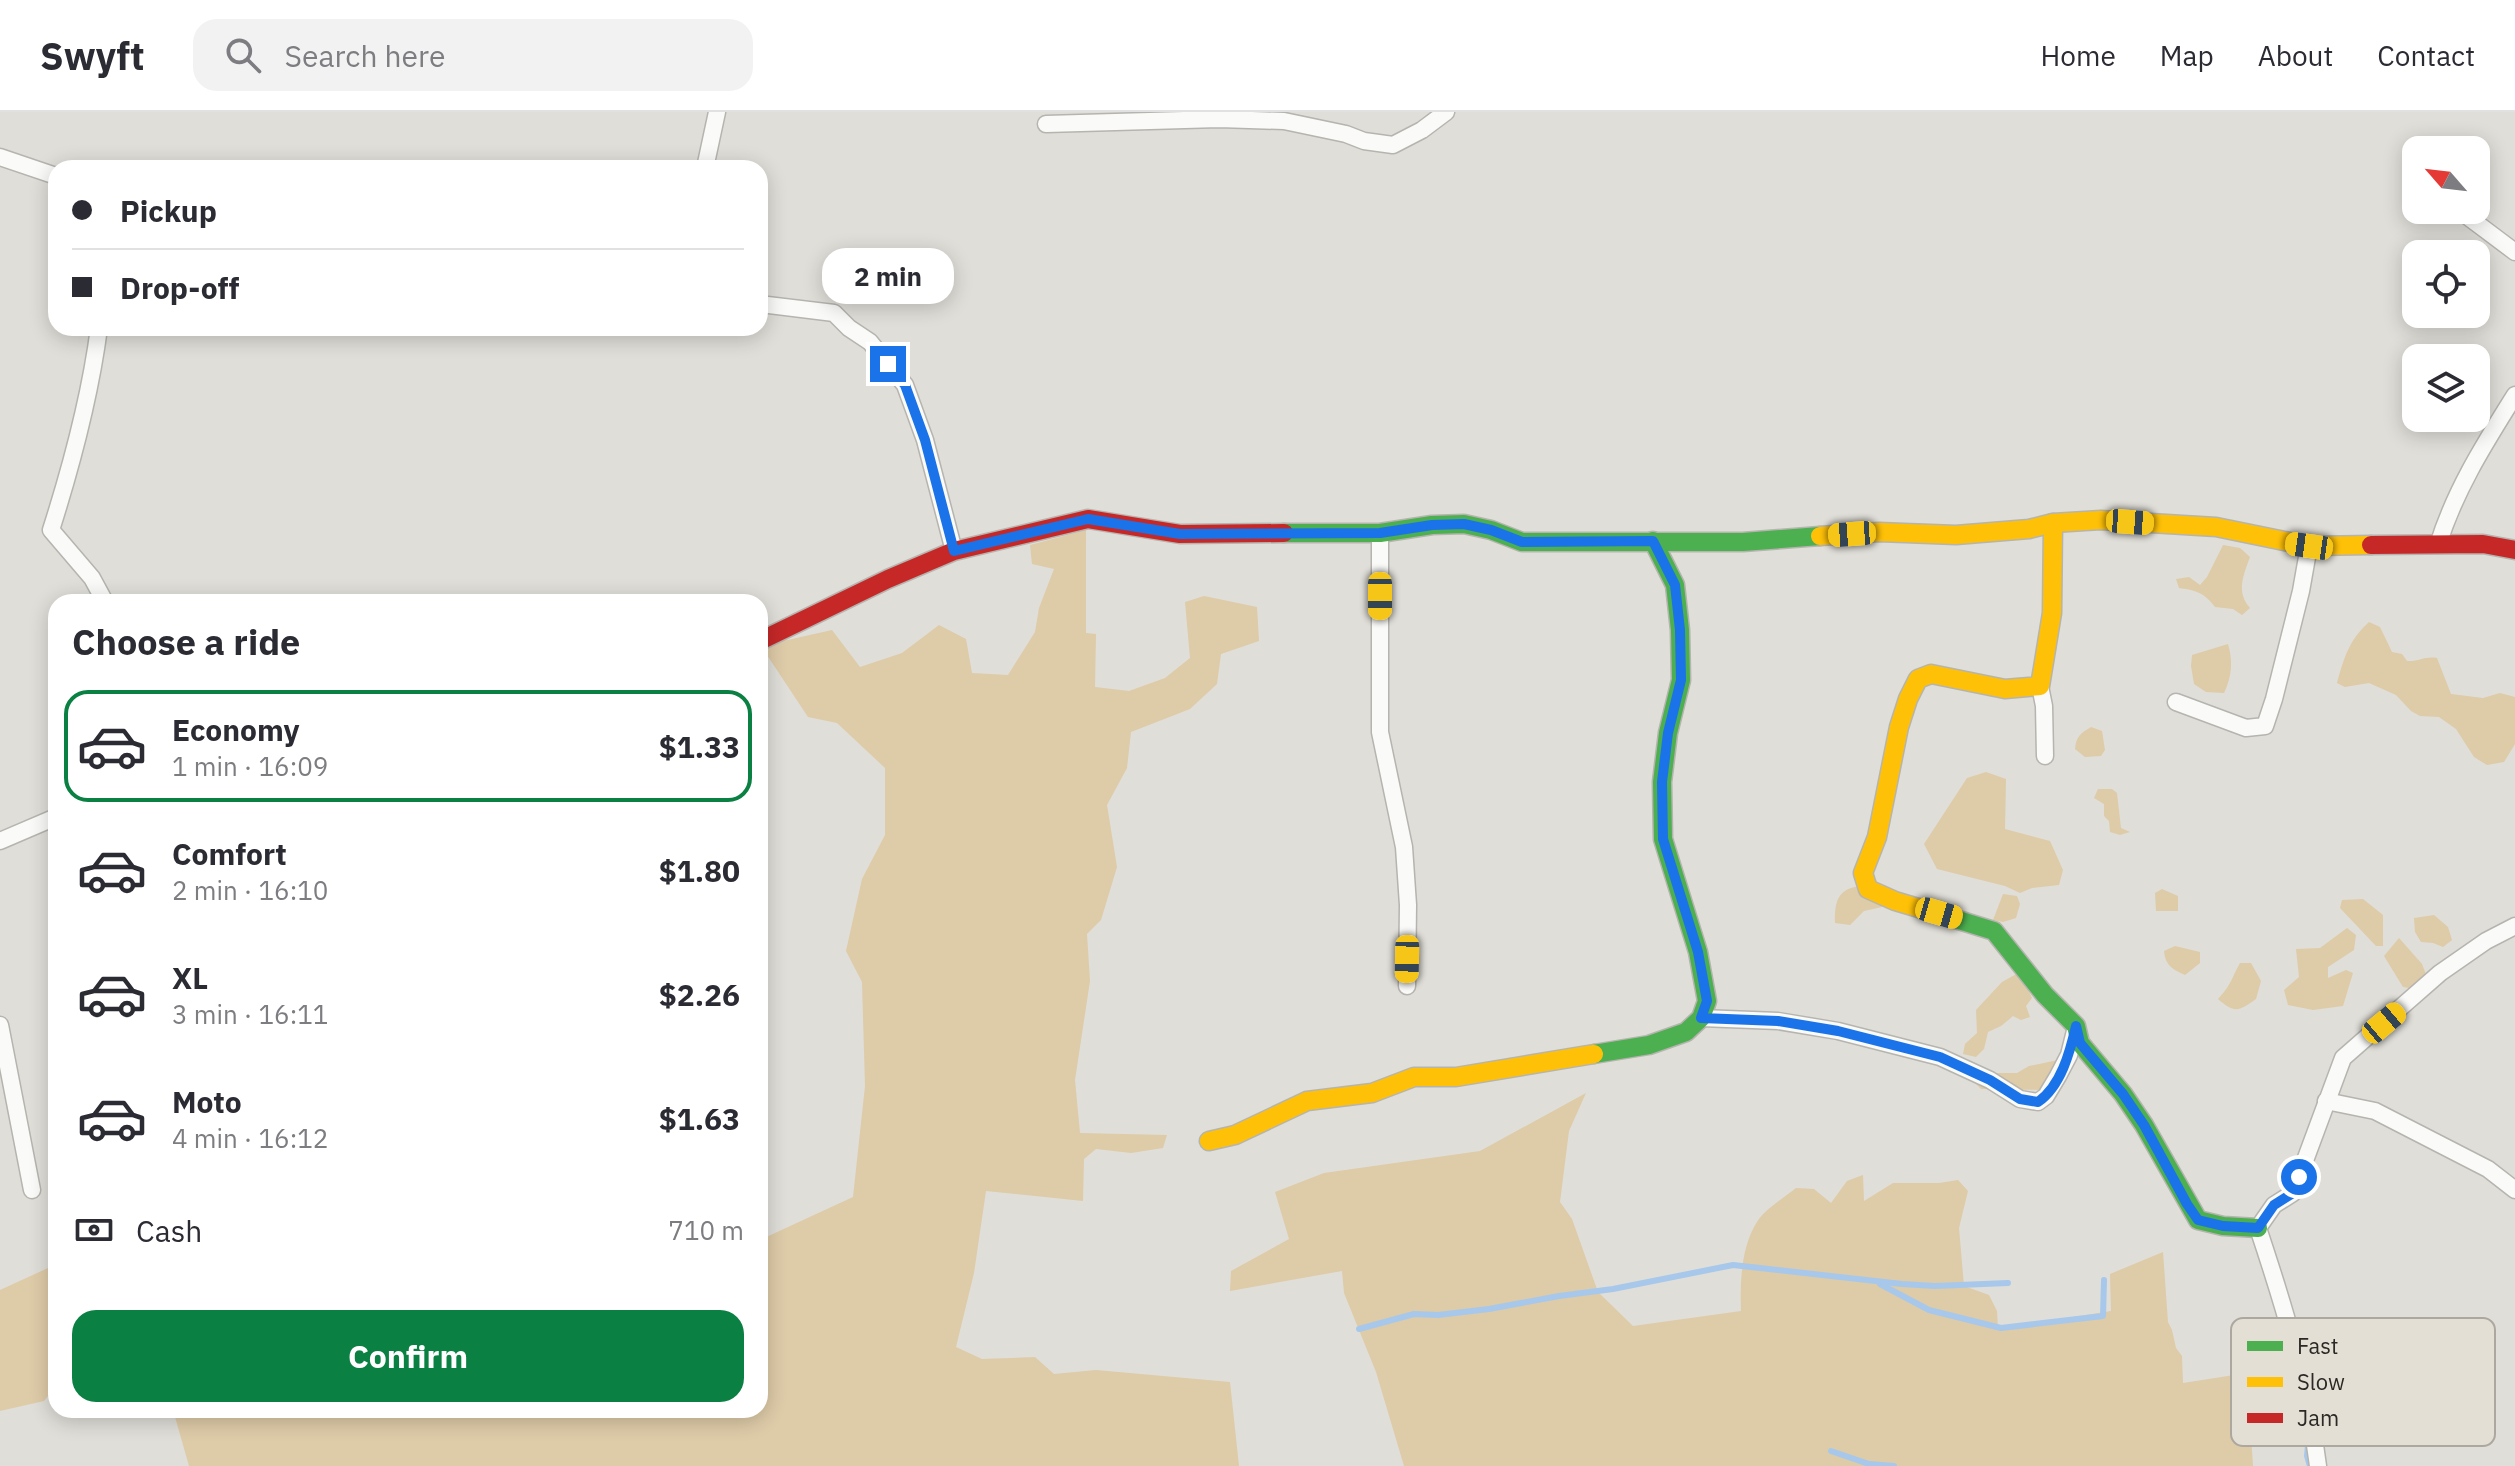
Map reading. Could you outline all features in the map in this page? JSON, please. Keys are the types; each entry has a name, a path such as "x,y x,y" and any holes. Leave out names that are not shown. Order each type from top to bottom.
{"street":[{"path":"707,160 717,112"},
{"path":"1046,124 1219,119 1284,121 1393,145 1422,130 1446,112"},
{"path":"0,157 48,173"},
{"path":"2478,224 2515,252"},
{"path":"768,305 834,313 870,342 905,385 925,440 954,551"},
{"path":"98,336 74,458 51,530 92,578 101,594"},
{"path":"2438,545 2467,474 2515,395"},
{"path":"768,637 954,551 1088,519 1180,534 1380,533 1432,525 1464,524 1522,542 1743,542 1879,532 1956,535 2101,520 2216,527 2309,546 2483,544 2515,550"},
{"path":"2045,756 2044,706 2040,686 2055,582 2053,523"},
{"path":"1380,533 1380,732 1404,847 1408,905 1407,986"},
{"path":"1209,1141 1235,1135 1307,1101 1372,1093 1414,1077 1456,1077 1649,1045 1686,1032 1701,1018 1707,1001 1698,952 1663,839 1662,782 1668,733 1681,680 1680,630 1675,585 1653,541"},
{"path":"2176,702 2246,728 2265,726 2301,591 2309,546"},
{"path":"2040,686 2005,689 1931,674 1918,679 1899,727 1877,837 1863,873 1868,889 1895,901 1994,931 2045,995 2076,1026 2080,1043 2123,1094 2144,1125 2198,1220 2223,1226 2258,1228"},
{"path":"0,841 48,820"},
{"path":"2258,1228 2274,1205 2293,1193 2343,1058 2440,973 2486,941 2515,926"},
{"path":"1701,1018 1778,1021 1838,1031 1940,1057 1990,1080 2020,1099 2038,1102 2046,1096 2069,1055 2076,1026"},
{"path":"0,1025 32,1190"},
{"path":"2326,1101 2375,1111 2488,1169 2515,1190"},
{"path":"2258,1228 2287,1318"},
{"path":"2316,1446 2318,1466"}],"shaded area":[{"path":"1086,530 1086,633 1096,634 1095,687 1129,691 1165,678 1190,658 1185,602 1204,596 1257,607 1259,641 1221,654 1217,684 1190,709 1131,732 1127,768 1107,805 1117,867 1101,920 1087,934 1090,981 1075,1080 1080,1133 1167,1135 1163,1148 1131,1153 1096,1149 1084,1159 1083,1201 986,1191 974,1273 956,1347 982,1359 1035,1357 1054,1374 1096,1370 1230,1382 1239,1466 189,1466 175,1418 768,1418 768,1236 853,1197 865,1086 862,982 846,951 862,879 885,835 885,768 837,723 808,717 768,657 768,644 832,630 860,667 902,653 939,625 966,639 972,673 1008,675 1035,632 1039,608 1054,569 1032,564 1030,545"},
{"path":"2223,545 2240,548 2250,557 2242,590 2250,608 2242,615 2233,609 2215,607 2199,593 2179,588 2176,579 2189,577 2200,585"},
{"path":"2369,622 2380,627 2392,652 2402,654 2407,661 2437,658 2451,694 2483,698 2500,693 2515,697 2515,744 2504,762 2487,765 2474,757 2456,729 2439,717 2420,716 2411,711 2396,695 2369,683 2345,687 2337,683 2348,650"},
{"path":"2228,644 2231,668 2224,693 2206,692 2194,684 2192,655"},
{"path":"2091,727 2102,731 2105,750 2101,756 2085,757 2075,749 2080,735"},
{"path":"1986,772 2006,779 2005,829 2050,841 2063,870 2059,885 2032,888 2020,893 2005,886 1937,869 1924,844 1967,778"},
{"path":"2098,789 2112,789 2117,793 2121,828 2130,832 2120,835 2110,832 2109,821 2104,816 2104,804 2094,798"},
{"path":"1872,885 1882,907 1864,911 1850,925 1835,923 1836,905 1842,893 1854,887"},
{"path":"2162,889 2178,896 2178,911 2156,911 2155,893"},
{"path":"2003,894 2017,896 2020,904 2016,918 2003,922 1993,920"},
{"path":"2363,899 2383,915 2383,946 2376,946 2340,908 2342,900"},
{"path":"2434,915 2448,927 2452,940 2443,947 2421,942 2415,932 2414,918"},
{"path":"2347,928 2356,935 2354,950 2328,967 2328,978 2346,970 2353,973 2343,1006 2313,1010 2288,1005 2284,990 2299,977 2296,949 2320,948"},
{"path":"2399,938 2422,964 2427,977 2416,989 2403,987 2384,956"},
{"path":"2175,946 2200,952 2200,963 2185,975 2173,969 2166,960 2164,951"},
{"path":"2240,963 2251,963 2261,981 2256,999 2233,1009 2218,999"},
{"path":"2020,972 2032,998 2026,1006 2030,1017 2021,1020 2013,1016 1988,1032 1984,1049 1976,1057 1963,1054 1965,1044 1977,1033 1976,1010 2002,982"},
{"path":"2058,1060 2056,1090 1981,1089 1976,1084 1977,1076 1982,1073 2017,1073 2029,1066"},
{"path":"1586,1093 1569,1131 1560,1202 1572,1219 1598,1292 1633,1326 1741,1311 1743,1265 1748,1242 1765,1213 1796,1188 1814,1189 1831,1203 1847,1181 1863,1175 1864,1201 1893,1183 1958,1180 1968,1191 1959,1228 1964,1286 1989,1295 1997,1311 1998,1329 2111,1311 2110,1274 2163,1252 2168,1322 2176,1348 2182,1356 2183,1383 2231,1376 2231,1446 2252,1446 2253,1466 1404,1466 1376,1372 1344,1293 1342,1271 1230,1291 1231,1271 1289,1239 1275,1192 1324,1173 1480,1151"},
{"path":"48,1268 48,1396 44,1401 0,1411 0,1290"}],"waterway":[{"path":"1359,1329 1414,1314 1438,1315 1489,1309 1733,1265 1902,1284 2008,1283"},
{"path":"1880,1284 1929,1310 2001,1328 2103,1316 2104,1280"},
{"path":"2308,1446 2310,1466"},
{"path":"1831,1451 1869,1464 1894,1466"}],"traffic: fast":[{"path":"1284,533 1380,533 1432,525 1464,524 1522,542 1743,542 1820,536"},
{"path":"1594,1054 1649,1045 1686,1032 1701,1018 1707,1001 1698,952 1663,839 1662,782 1668,733 1681,680 1680,630 1675,585 1653,541"},
{"path":"1952,918 1994,931 2045,995 2076,1026 2080,1043 2123,1094 2144,1125 2198,1220 2223,1226 2258,1228"}],"traffic: slow":[{"path":"1820,536 1879,532 1956,535 2101,520 2216,527 2309,546 2371,545"},
{"path":"1952,918 1895,901 1868,889 1863,873 1877,837 1899,727 1918,679 1931,674 2005,689 2040,686 2052,613 2053,523"},
{"path":"1209,1141 1235,1135 1307,1101 1372,1093 1414,1077 1456,1077 1594,1054"}],"traffic: jam":[{"path":"768,637 954,551 1088,519 1180,534 1284,533"},
{"path":"2371,545 2483,544 2515,550"}],"route":[{"path":"888,364 905,385 925,440 954,551 1088,519 1180,534 1380,533 1432,525 1464,524 1522,542 1653,541 1675,585 1680,630 1681,680 1668,733 1662,782 1663,839 1698,952 1707,1001 1701,1018 1778,1021 1838,1031 1940,1057 1990,1080 2020,1099 2038,1102 2046,1096 2069,1055 2076,1026 2080,1043 2123,1094 2144,1125 2198,1220 2223,1226 2258,1228 2274,1205 2293,1193 2299,1177"}]}
